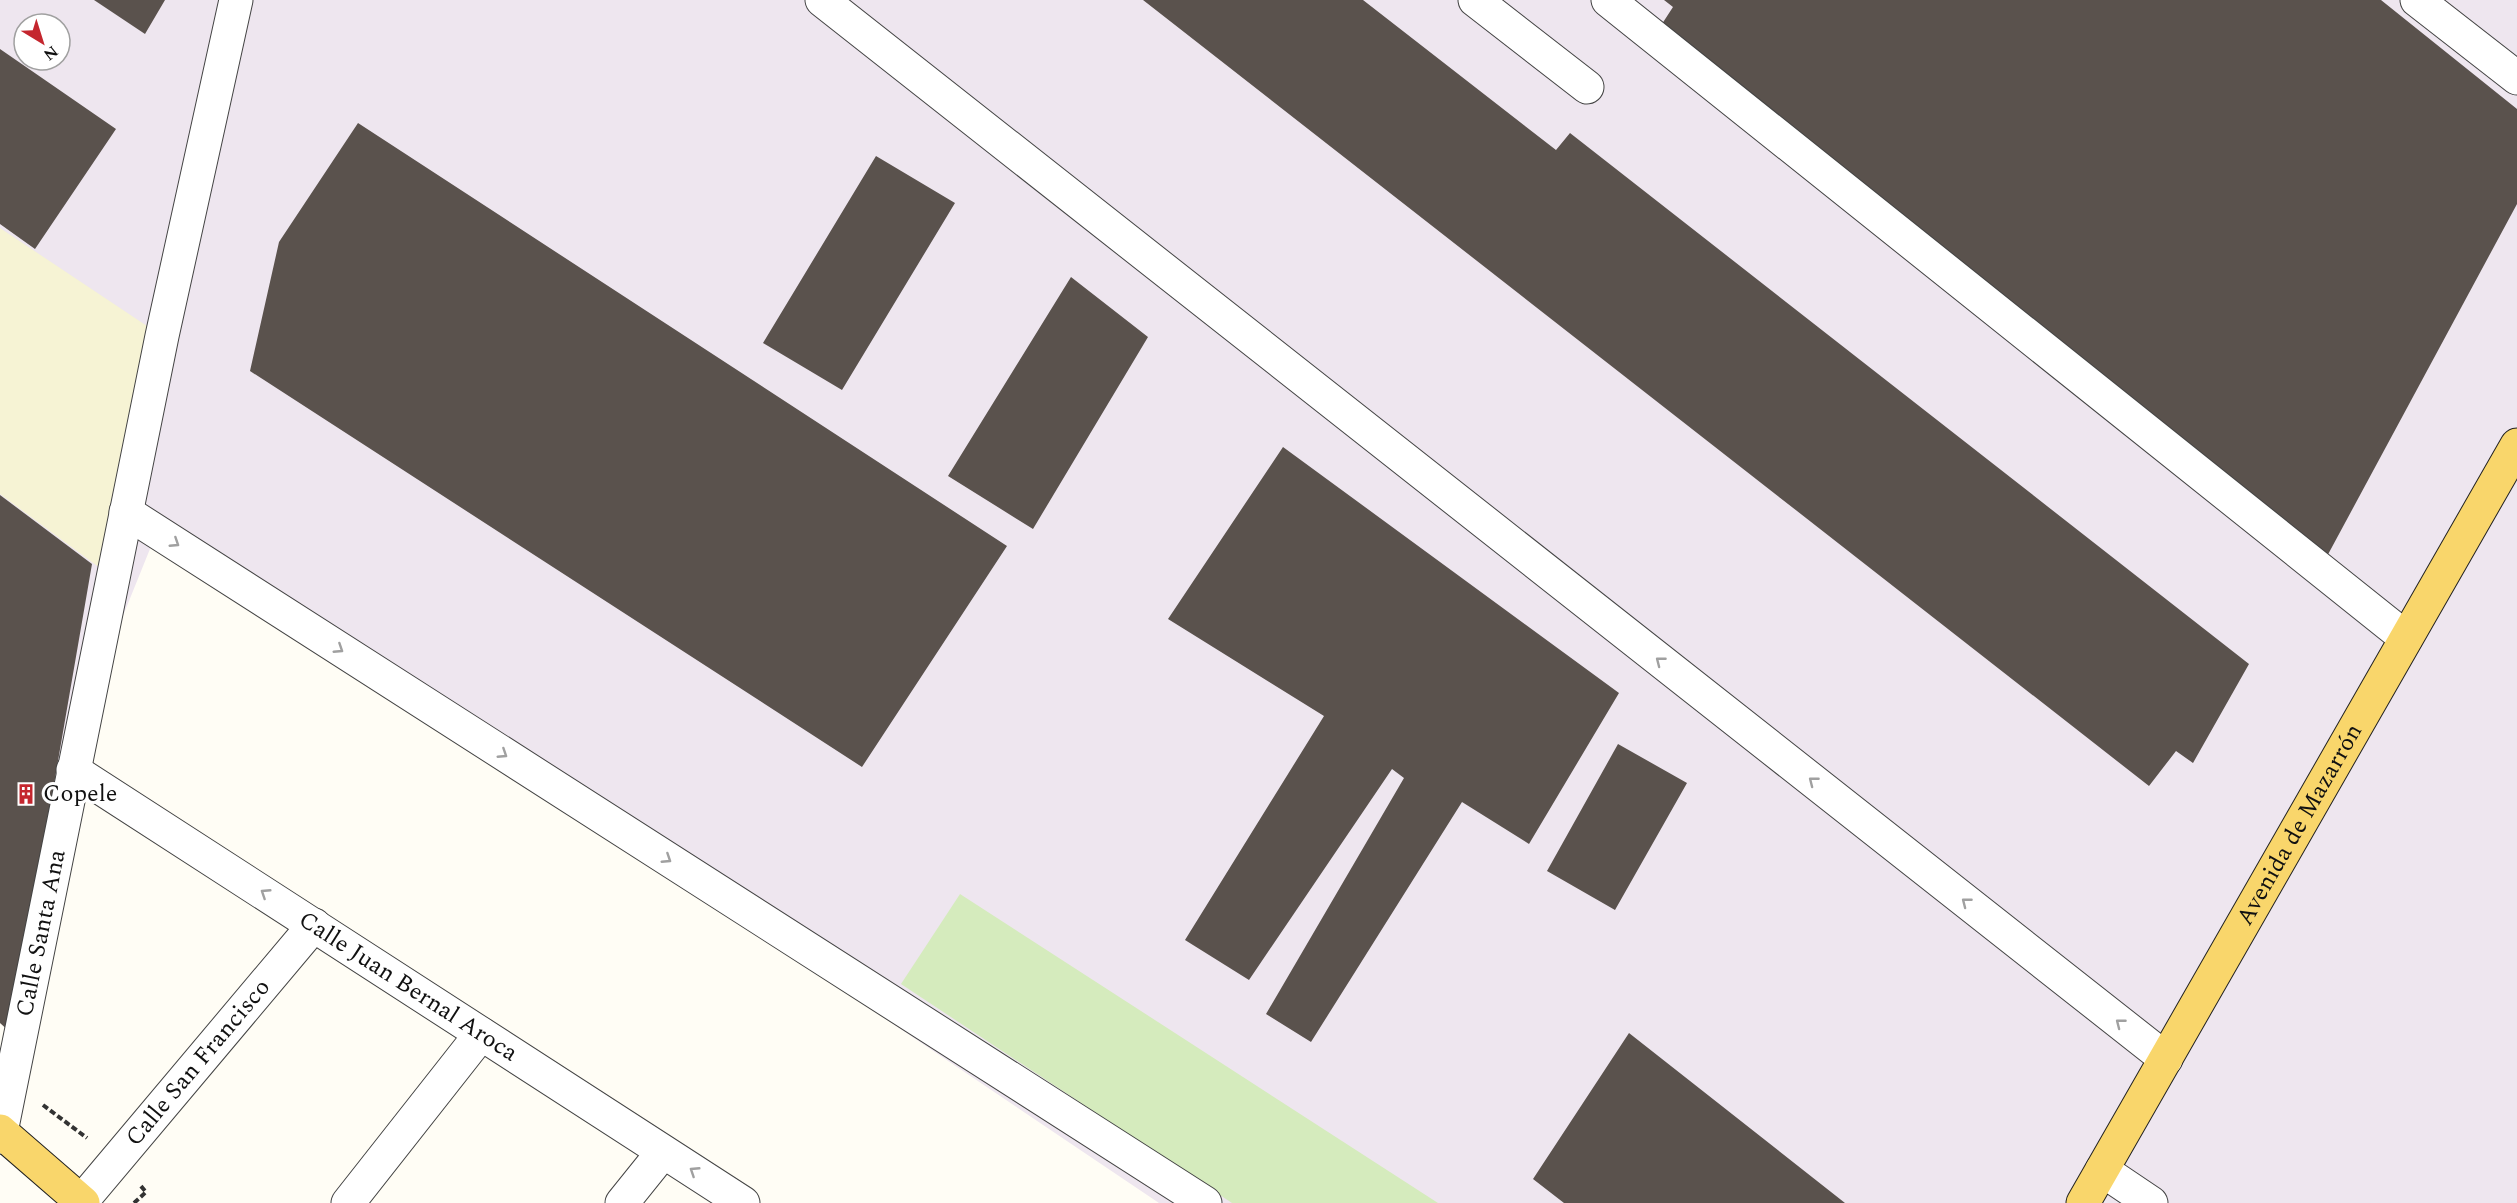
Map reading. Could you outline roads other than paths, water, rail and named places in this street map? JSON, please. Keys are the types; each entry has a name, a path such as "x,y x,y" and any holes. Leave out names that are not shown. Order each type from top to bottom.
{"main road":[{"name":"Avenida de Mazarrón","path":"2083,1203 2517,445"},
{"path":"0,1133 82,1202"}],"street":[{"name":"Calle Santa Ana","path":"0,1133 126,512 236,0"},
{"path":"822,0 2166,1059"},
{"path":"1475,0 1587,87"},
{"path":"1608,0 2406,638"},
{"path":"2417,0 2517,78"},
{"path":"126,512 1205,1203"},
{"name":"Calle Juan Bernal Aroca","path":"74,770 743,1203"},
{"name":"Calle San Francisco","path":"82,1202 314,925"},
{"path":"348,1203 481,1034"},
{"path":"622,1203 663,1152"},
{"path":"2102,1170 2151,1203"}],"place":[{"name":"Copele","path":"26,794"}]}
